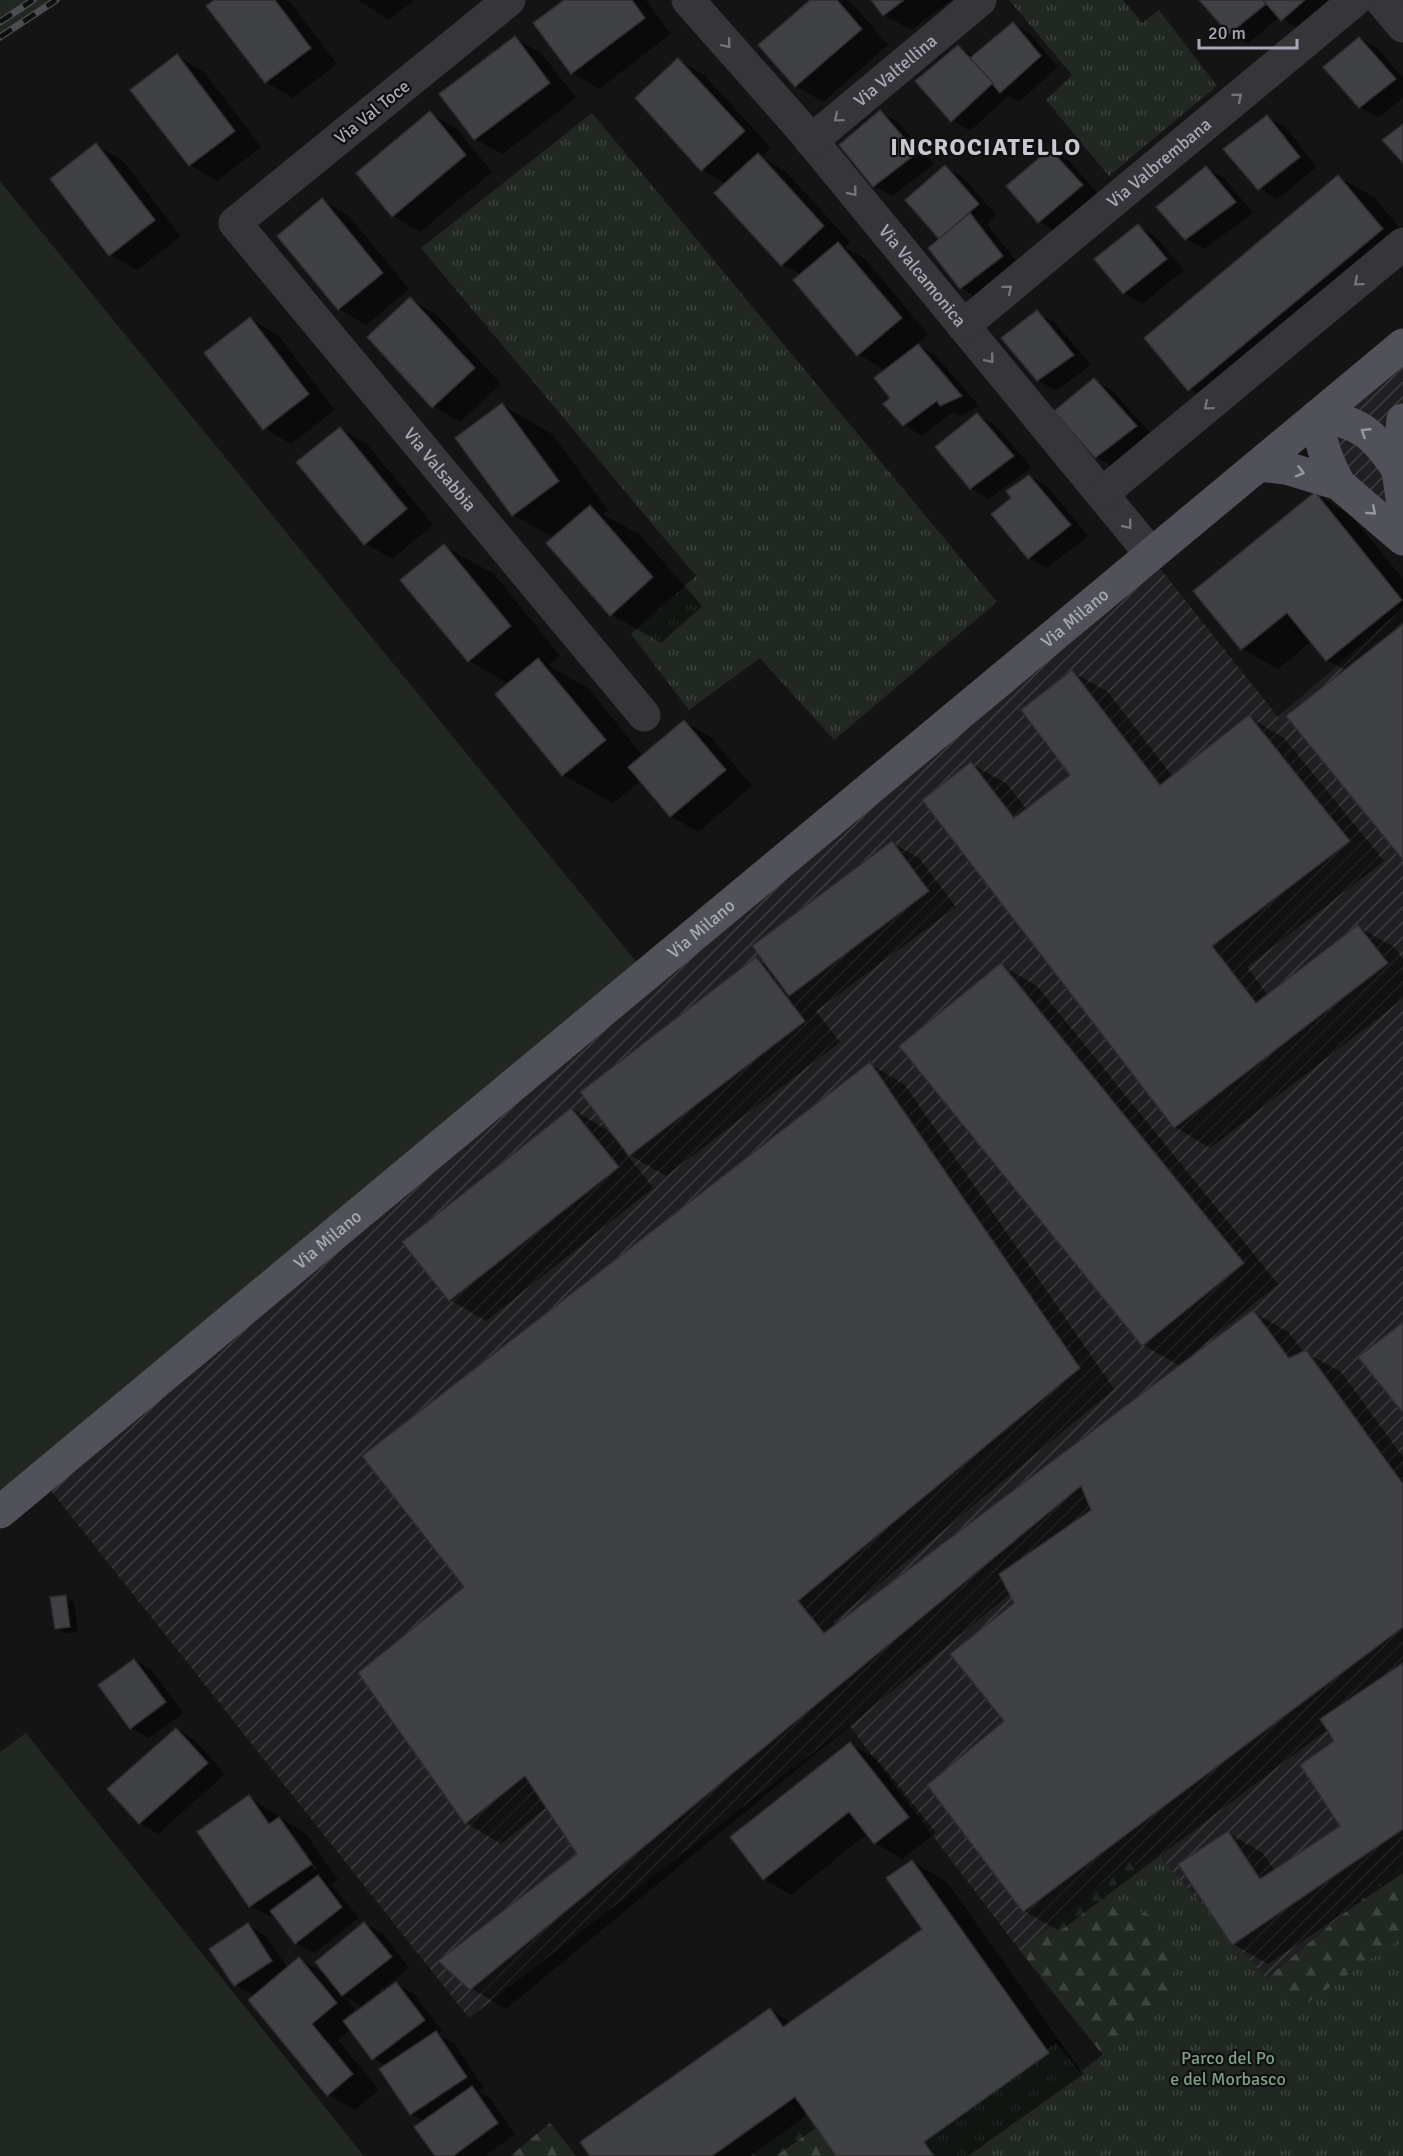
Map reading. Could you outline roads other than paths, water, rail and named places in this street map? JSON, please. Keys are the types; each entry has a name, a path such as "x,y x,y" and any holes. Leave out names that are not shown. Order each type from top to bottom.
{"main road":[{"name":"Via Milano","path":"0,1512 1403,345"},
{"path":"1398,471 1384,448 1371,435 1342,418 1318,416 1319,435 1326,459 1340,484 1403,539"},
{"path":"1403,420 1398,471 1403,505"},
{"path":"1259,465 1286,468 1340,484"}],"street":[{"name":"Via Val Toce","path":"235,223 509,0"},
{"name":"Via Valcamonica","path":"688,0 811,141 1103,492 1151,554"},
{"name":"Via Valtellina","path":"811,141 980,0"},
{"name":"Via Valbrembana","path":"963,326 1355,0"},
{"path":"1381,0 1403,26"},
{"name":"Via Valsabbia","path":"235,223 644,715"},
{"path":"1103,492 1403,244"}],"railway":[{"path":"0,22 33,0"},
{"path":"0,37 56,0"}],"district":[{"name":"INCROCIATELLO","path":"986,147"}],"park label":[{"name":"Parco del Po e del Morbasco","path":"1228,2068"}]}
